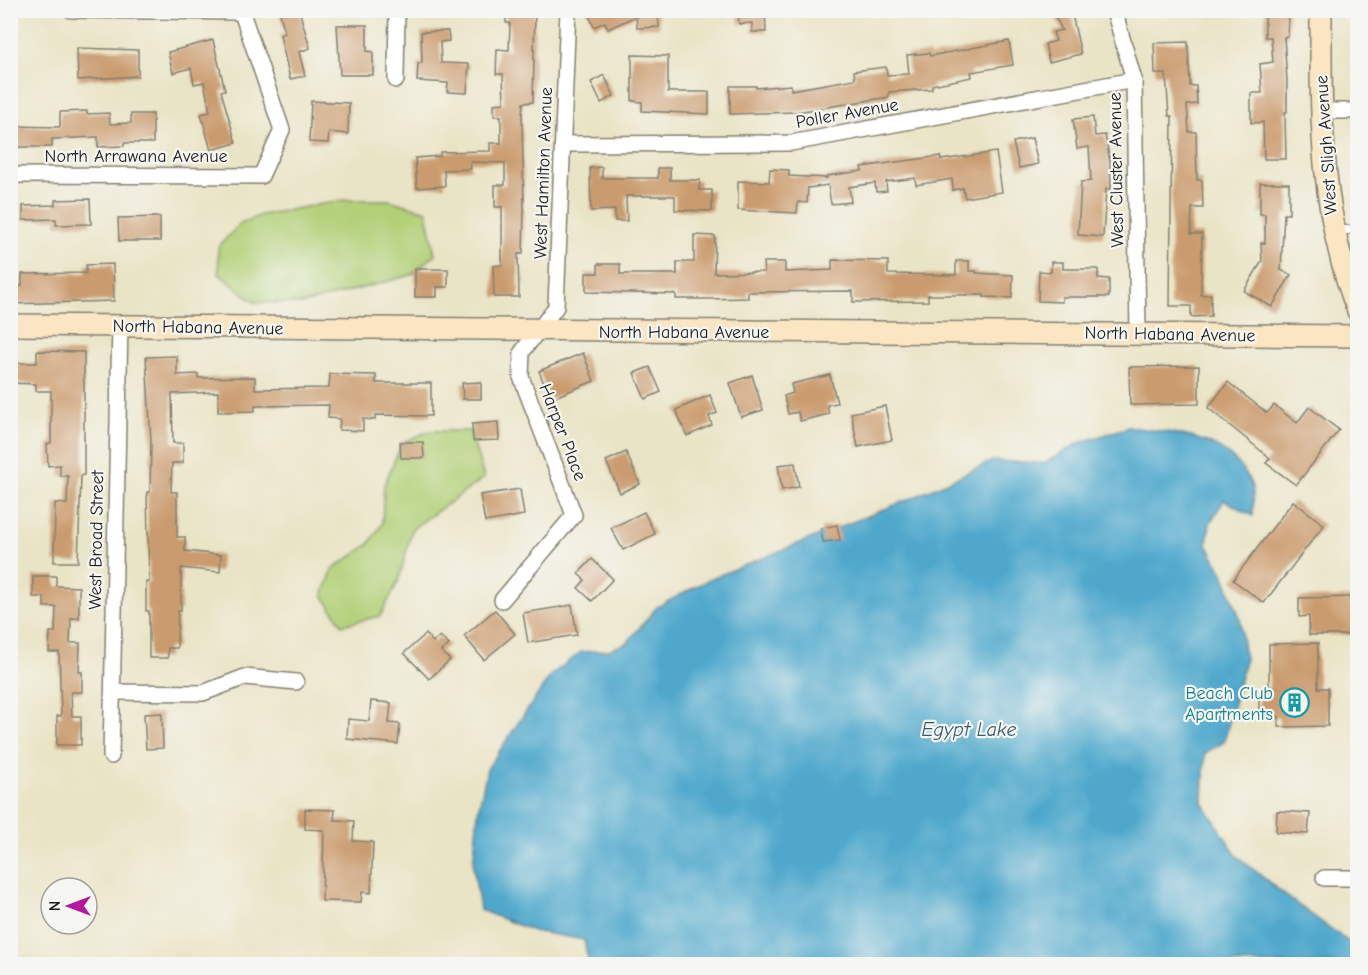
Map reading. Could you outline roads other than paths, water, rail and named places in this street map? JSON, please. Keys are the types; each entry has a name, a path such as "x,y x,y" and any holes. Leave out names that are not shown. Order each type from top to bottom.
{"street":[{"path":"71,10 242,11"},
{"path":"396,80 398,10"},
{"name":"West Hamilton Avenue","path":"538,331 556,307 568,10"},
{"name":"West Cluster Avenue","path":"1114,10 1134,80 1138,333"},
{"name":"West Sligh Avenue","path":"1321,10 1321,111 1330,217 1353,285 1358,311"},
{"name":"North Arrawana Avenue","path":"10,175 261,176 282,130 242,11"},
{"name":"Poller Avenue","path":"564,144 791,143 1134,80"},
{"path":"1321,111 1358,111"},
{"name":"North Habana Avenue","path":"10,325 1358,336"},
{"name":"West Broad Street","path":"111,756 120,325"},
{"name":"Harper Place","path":"502,600 574,515 521,377 522,352 538,331"},
{"path":"113,692 202,693 245,677 296,682"},
{"path":"1324,878 1358,878"}],"lane":[{"path":"1334,232 1358,229"}],"water":[{"name":"Egypt Lake","path":"1128,427 1182,435 1215,446 1229,455 1242,468 1251,484 1253,516 1224,500 1210,523 1207,544 1222,571 1240,618 1245,660 1224,742 1205,753 1203,803 1237,856 1290,899 1357,948 1357,964 589,964 584,940 533,931 480,910 473,865 478,812 487,769 551,675 581,652 608,650 627,643 657,607 710,579 912,498 992,461 1045,463 1079,443"}],"place":[{"name":"Beach Club Apartments","path":"1294,703"}]}
